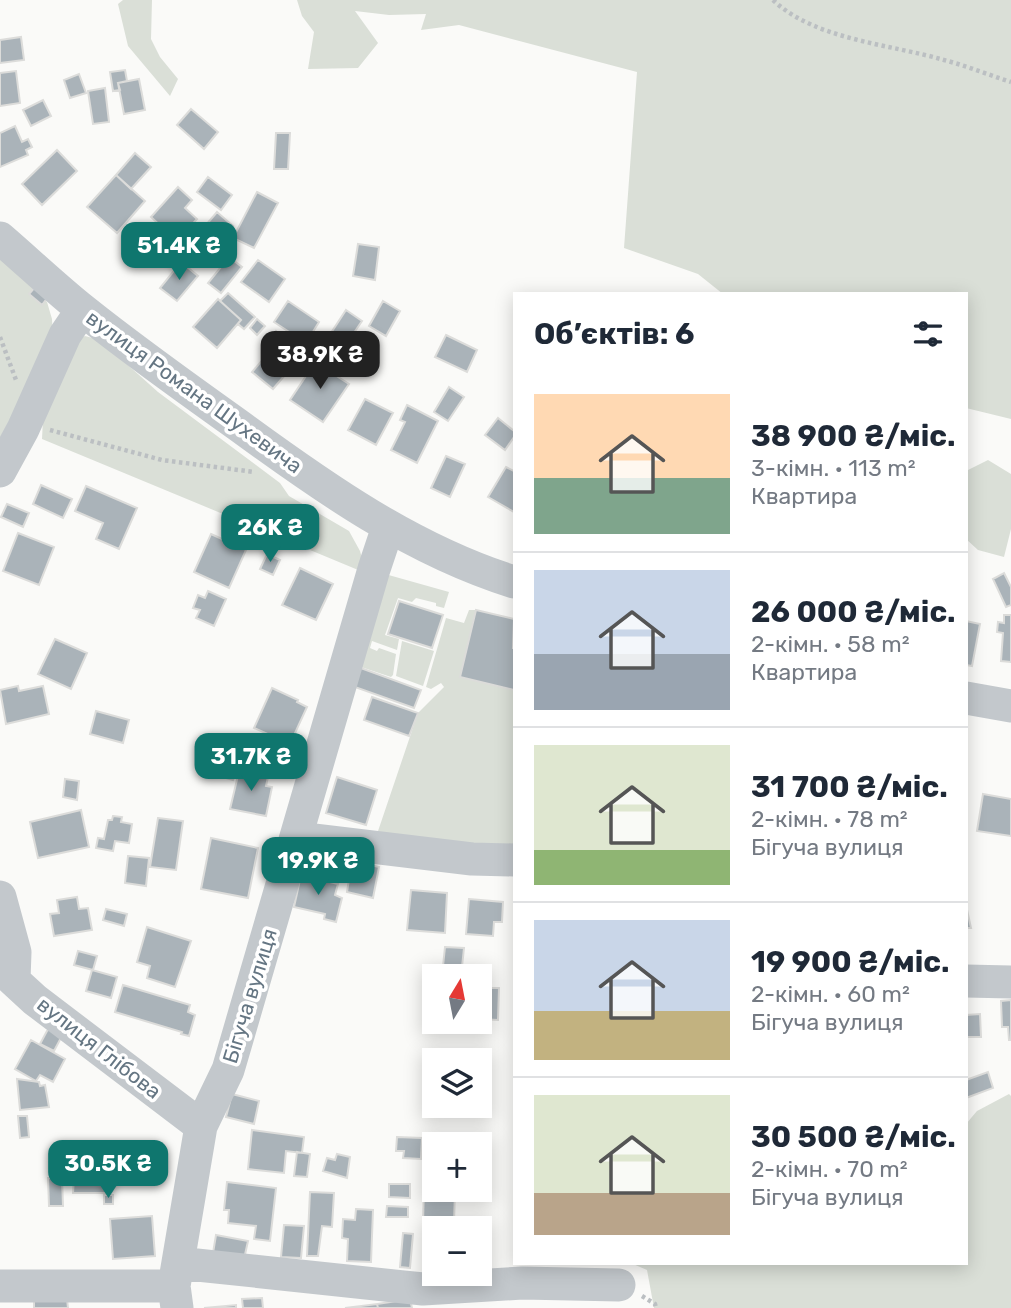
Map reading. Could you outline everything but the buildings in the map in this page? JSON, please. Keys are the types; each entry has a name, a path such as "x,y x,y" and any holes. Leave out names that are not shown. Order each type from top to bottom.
{"street":[{"name":"вулиця Романа Шухевича","path":"0,238 82,310 317,482 388,527 482,572 513,582"},
{"path":"0,471 30,415 65,335 82,310"},
{"name":"Бігуча вулиця","path":"176,1286 201,1126 228,1070 388,527"},
{"path":"968,698 1011,706"},
{"path":"297,838 472,859 513,860"},
{"path":"0,897 15,952 7,974"},
{"name":"вулиця Глібова","path":"7,974 35,1000 201,1126"},
{"path":"968,981 1011,982"},
{"path":"0,1286 424,1289 522,1283 619,1285"}],"path":[{"path":"773,0 799,20 887,47 944,60 1011,82"},
{"path":"30,415 38,426 162,460 260,473"}],"shaded area":[{"path":"123,0 152,0 151,39 160,57 178,79 170,96 128,46 118,4"},
{"path":"297,0 1011,0 1011,419 968,408 968,292 720,292 698,274 624,248 637,72 459,25 421,30 426,14 389,15 355,11 378,43 358,68 308,69 314,32 302,16"},
{"path":"0,253 47,302 52,319 53,340 0,438"},
{"path":"85,336 100,340 158,392 280,483 289,496 349,531 360,551 365,569 363,572 42,439 43,419 73,341"},
{"path":"988,460 1011,474 1011,529 1004,557 978,550 968,541 968,470"},
{"path":"385,574 449,592 444,608 416,598 412,602 398,598 385,635 399,639 397,650 372,641 370,648 396,654 391,677 358,666"},
{"path":"469,610 476,610 460,677 513,690 513,853 376,837 418,713 444,687 441,683 431,689 426,687 446,618 464,623"},
{"path":"402,641 434,651 423,686 396,676"},
{"path":"1009,1094 1011,1096 1011,1308 654,1308 647,1270 635,1265 968,1265 968,1122 977,1111"}]}
